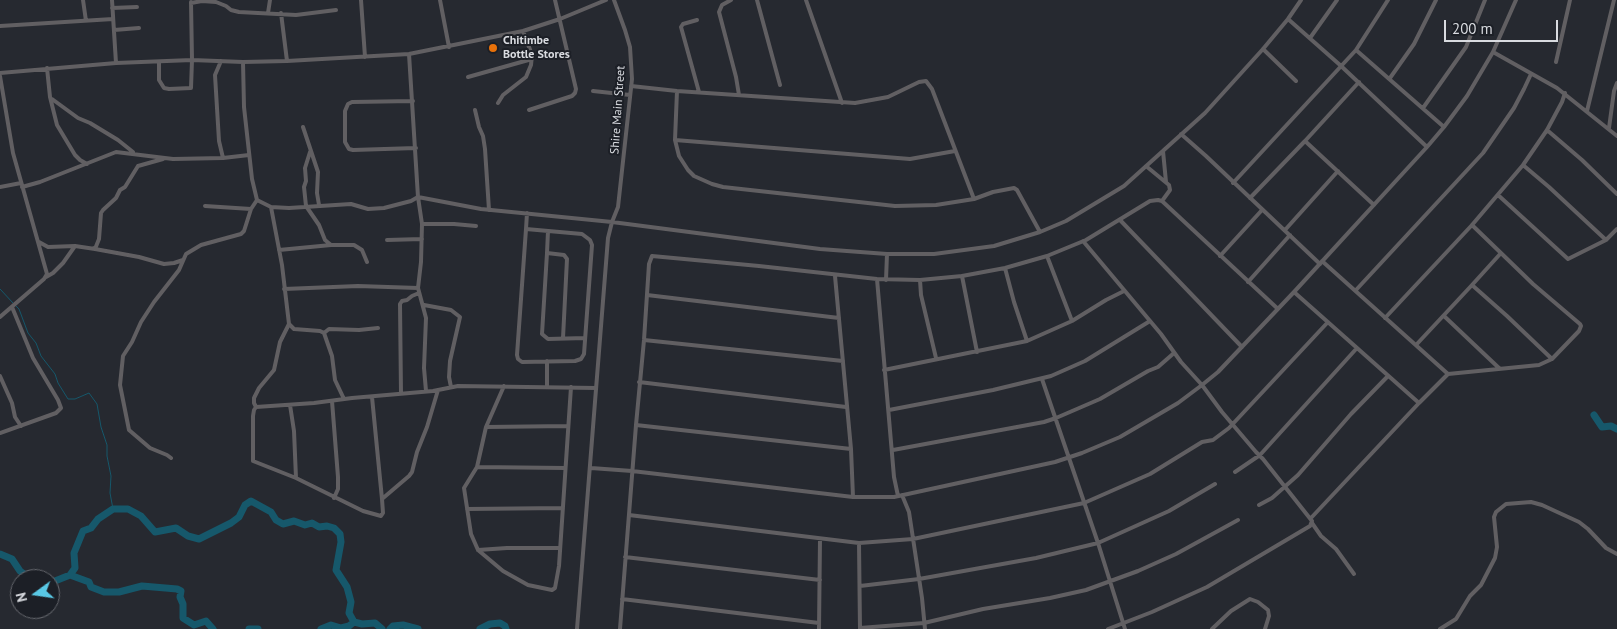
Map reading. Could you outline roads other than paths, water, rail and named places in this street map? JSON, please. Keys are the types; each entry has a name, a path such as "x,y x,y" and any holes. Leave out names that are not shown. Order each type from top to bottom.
{"street":[{"path":"83,0 86,21"},
{"path":"112,0 116,63"},
{"path":"268,13 270,0"},
{"path":"361,0 365,57"},
{"path":"440,0 449,47"},
{"path":"529,110 563,100 575,93 575,81 555,0"},
{"path":"46,277 47,272 8,132 0,74 47,68 116,63 192,60 221,62 287,61 409,54 523,31 606,0"},
{"name":"Shire Main Street","path":"577,629 608,238 618,207 631,86 632,63 630,47 614,0"},
{"path":"731,0 722,5 719,12 739,95"},
{"path":"757,0 780,85"},
{"path":"806,0 842,103"},
{"path":"257,200 271,207 351,204 368,209 384,208 411,201 418,197 489,210 612,222 820,249 887,254 934,254 976,249 1040,232 1066,221 1135,178 1205,113 1263,49 1301,0"},
{"path":"1310,38 1337,0"},
{"path":"1233,183 1340,65 1356,50 1388,0"},
{"path":"1390,78 1414,44 1436,0"},
{"path":"1423,108 1466,47 1485,0"},
{"path":"591,468 632,471 852,497 900,496 1068,458 1120,437 1163,413 1202,385 1242,348 1427,147 1467,96 1493,52 1516,0"},
{"path":"1556,62 1570,0"},
{"path":"1586,111 1614,0"},
{"path":"159,62 159,80 164,88 191,88 191,1 211,2 226,6 234,12 296,14 336,10"},
{"path":"112,8 137,7"},
{"path":"281,13 287,61"},
{"path":"0,26 113,19"},
{"path":"1288,19 1359,82 1427,147"},
{"path":"697,20 681,26 699,92"},
{"path":"114,30 139,28"},
{"path":"498,103 503,95 526,78 531,65 532,59 523,31"},
{"path":"1263,49 1296,81"},
{"path":"1356,50 1444,127"},
{"path":"1493,52 1564,93 1617,136"},
{"path":"409,54 418,197 422,224 418,291 424,305 426,328 424,365 426,391"},
{"path":"468,77 532,59"},
{"path":"221,62 215,75 218,142 223,158"},
{"path":"171,458 150,448 129,430 120,385 124,354 141,322 165,286 179,270 186,254 195,248 241,234 244,231 251,209 257,200 252,179 244,107 243,62"},
{"path":"47,68 50,97 59,129 75,155 87,164"},
{"path":"1356,290 1483,153 1514,108 1530,74"},
{"path":"631,86 842,103 870,102 888,97 919,82 926,81 932,89 974,199"},
{"path":"1250,198 1359,82"},
{"path":"1609,128 1614,91 1617,83"},
{"path":"593,91 630,95"},
{"path":"677,91 675,140 679,156 688,170 703,180 723,187 895,206 936,205 974,199 993,192 1014,188 1017,190 1040,232"},
{"path":"1385,318 1472,225 1523,165 1547,130 1562,102 1564,93"},
{"path":"50,97 65,110 118,140 134,153"},
{"path":"413,101 352,102 348,104 344,111 345,142 349,149 353,150 416,148"},
{"path":"475,110 485,149 489,210"},
{"path":"303,127 318,175 317,193 319,205"},
{"path":"1547,130 1617,194"},
{"path":"1181,134 1262,210 1356,290 1448,374"},
{"path":"675,140 910,158 955,152"},
{"path":"1305,141 1374,204"},
{"path":"1162,201 1170,190 1166,182 1163,151"},
{"path":"0,187 40,182 116,152 168,158 223,158 249,155"},
{"path":"310,152 305,168 306,206 320,227 325,240 331,245"},
{"path":"94,248 99,239 102,212 116,198 120,190 125,187 136,168 150,162 168,158"},
{"path":"1523,165 1606,240"},
{"path":"1146,166 1166,182"},
{"path":"1285,230 1338,171"},
{"path":"1498,195 1568,259 1606,240 1617,229"},
{"path":"620,629 649,264 652,256 877,280 920,280 962,276 1005,268 1047,256 1083,241 1150,201 1162,201 1278,310"},
{"path":"205,206 251,209"},
{"path":"271,207 280,250 289,324 280,342 274,370 254,398 256,407 253,416 253,462 296,478 334,498 379,516 383,513 372,397"},
{"path":"1220,256 1262,210"},
{"path":"526,229 582,234 590,240 592,245 584,354 576,361 522,362 518,360 517,355 527,213"},
{"path":"1120,220 1242,348"},
{"path":"422,224 476,226"},
{"path":"1108,629 1152,612 1207,587 1311,521 1448,374 1539,365 1552,359 1579,331 1582,326 1533,284 1472,225"},
{"path":"548,231 541,332 545,338 585,338"},
{"path":"1248,282 1290,235"},
{"path":"386,240 422,239"},
{"path":"38,241 48,246 94,248 164,264 183,260"},
{"path":"1083,241 1260,455 1321,536 1336,548 1354,574"},
{"path":"280,250 348,245 359,247 367,262"},
{"path":"0,317 21,297 53,273 75,246"},
{"path":"547,253 564,255 568,259 563,338"},
{"path":"1416,346 1501,253"},
{"path":"886,280 887,254"},
{"path":"1047,256 1072,322"},
{"path":"1005,268 1027,341"},
{"path":"835,276 851,449 852,497"},
{"path":"962,276 977,352"},
{"path":"877,280 894,477 900,496 907,504 925,629"},
{"path":"920,280 921,294 936,358"},
{"path":"1472,285 1552,359"},
{"path":"284,288 350,286 418,291"},
{"path":"401,394 400,304 418,291"},
{"path":"884,370 1027,341 1072,322 1106,300 1124,292"},
{"path":"1294,292 1419,403"},
{"path":"647,295 839,318"},
{"path":"424,305 451,310 460,317 450,361 449,377 451,387"},
{"path":"0,433 56,413 60,410 61,405 33,358 12,307"},
{"path":"1444,316 1500,368"},
{"path":"889,410 1042,379 1085,361 1150,321"},
{"path":"629,515 859,543 912,539 1084,503 1150,474 1202,442 1213,440 1233,424 1328,322"},
{"path":"289,324 294,329 324,333 329,329 359,330 378,328"},
{"path":"324,333 333,361 335,380 344,399"},
{"path":"644,340 843,361"},
{"path":"1235,472 1260,455 1357,348"},
{"path":"893,450 1044,422 1056,418 1100,400 1158,367 1174,353"},
{"path":"547,362 547,387"},
{"path":"0,376 12,403 15,417 21,426"},
{"path":"1259,505 1284,487 1302,470 1326,441 1388,376"},
{"path":"1042,379 1111,582 1124,629"},
{"path":"639,382 846,407"},
{"path":"504,386 486,427 477,467 464,488 470,534 478,550 503,571 528,585 552,590 555,588 563,508 571,387"},
{"path":"256,407 372,397 451,387 596,388"},
{"path":"382,499 412,472 438,390"},
{"path":"332,401 338,476 338,489 334,498"},
{"path":"290,405 294,431 296,478"},
{"path":"636,425 851,449"},
{"path":"486,427 568,426"},
{"path":"477,467 565,468"},
{"path":"860,586 919,579 1045,556 1098,543 1169,511 1215,484"},
{"path":"1440,629 1456,619 1470,596 1481,585 1495,558 1497,547 1494,518 1496,512 1506,504 1531,502 1542,505 1578,522 1588,529 1606,548 1617,554"},
{"path":"467,509 563,508"},
{"path":"859,543 860,628 924,623 983,609 1086,590 1111,582 1176,554 1238,520"},
{"path":"819,629 820,539"},
{"path":"478,550 559,548"},
{"path":"625,557 820,580"},
{"path":"622,599 820,623"},
{"path":"1212,629 1224,616 1238,605 1250,599 1258,602 1268,610 1269,616 1265,629"}],"waterway":[{"path":"0,289 13,303"},
{"path":"16,306 19,309 28,333 36,343 41,356 55,374 68,399 75,399 89,393 97,404 101,427 107,445 113,509"},
{"path":"1594,415 1602,427 1611,426 1617,429"},
{"path":"60,579 70,575 75,568 74,553 83,531 91,528 98,519 113,509 128,509 141,516 155,532 176,528 188,536 199,539 231,523 239,517 245,505 251,501 271,512 276,520 283,524 294,521 305,525 312,523 319,527 327,526 334,528 340,534 341,542 336,570 347,587 351,602 349,613 354,622 362,624 375,623 382,629"},
{"path":"0,554 12,559 19,569"},
{"path":"70,575 89,582 91,587 104,592 119,592 142,586 177,589 181,591 183,618 194,625 206,621 213,629"},
{"path":"321,629 331,625 341,628 349,626 354,622"},
{"path":"480,629 490,624 500,623 506,629"},
{"path":"390,629 393,626 403,625 418,629"},
{"path":"249,629 258,629"}],"place":[{"name":"Chitimbe Bottle Stores","path":"493,48"}]}
